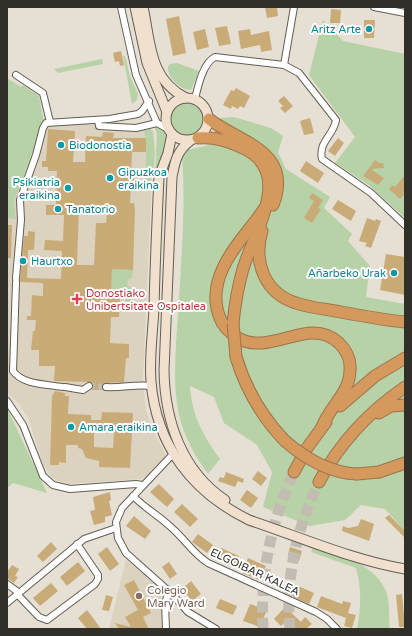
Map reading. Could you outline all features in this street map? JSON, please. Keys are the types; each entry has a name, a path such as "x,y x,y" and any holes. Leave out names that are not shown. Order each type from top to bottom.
{"highway":[{"path":"209,119 228,132 258,147 267,156 273,167 277,184 276,196 238,286"},
{"path":"194,139 217,138 249,151 259,158 266,168 269,180 266,206 248,253 238,286 233,323 236,357 245,385 253,400 270,426 285,442 317,464 343,473 357,474 379,472 402,462"},
{"path":"266,206 224,266 216,286 215,295 218,313 230,333 249,343 269,343 297,335 312,333 326,335 341,345 349,359 350,375 345,390 326,418 294,472"},
{"path":"263,228 259,244 260,266 268,285 285,298 308,306 405,322"},
{"path":"322,427 360,387 391,365 405,358"},
{"path":"320,482 338,453 369,416 405,387"},
{"path":"369,416 391,406 405,405"}],"main road":[{"path":"135,7 149,70 167,112"},
{"path":"143,7 158,72 167,86 205,107 209,119 206,130 181,148 176,155 172,177 164,371 166,394 173,429 182,452 198,475"},
{"path":"191,98 174,102 167,112 166,120 170,132 170,147 159,177 151,386 153,403 173,454 200,488 234,512 249,520 379,564 405,570"},
{"path":"170,132 177,138 194,139"},
{"path":"151,386 162,390 166,394"},
{"path":"160,424 168,436 172,434 173,429"},
{"path":"173,454 176,438"},
{"path":"173,454 179,455 219,496 236,508 252,515 380,559 405,565"}],"street":[{"path":"121,7 136,75 157,123 170,132"},
{"path":"284,65 294,7"},
{"path":"374,7 405,13"},
{"path":"191,98 210,60 215,57 284,65 299,73 336,120 335,126 322,144 320,152 322,159 371,193 405,225"},
{"path":"16,75 43,93 50,122"},
{"path":"89,386 83,390 24,380 17,377 13,371 16,280 21,220 20,200 36,155 43,128 50,122 98,120 138,114 142,111 148,101"},
{"path":"98,120 99,126 136,128 157,123"},
{"path":"106,387 123,388 151,386"},
{"path":"7,401 23,425 43,476 53,485 70,489 136,484 142,485"},
{"path":"173,454 142,485 120,512 116,522 116,528 120,543 126,553 169,591 194,617 216,629"},
{"name":"ELGOIBAR KALEA","path":"133,496 174,529 192,551 208,563 316,612 327,619 337,629"},
{"path":"7,603 77,544 96,534 116,528"},
{"path":"7,584 18,593 39,617 47,620 95,584 98,579 98,575 77,544"},
{"path":"166,629 165,603 169,591"}],"shaded area":[{"name":"Donostiako Unibertsitate Ospitalea","path":"44,121 71,124 136,125 146,123 154,132 143,379 146,410 151,426 166,456 147,476 141,479 68,484 51,477 42,461 28,418 19,404 7,393 7,218 16,218 14,202 39,135 40,125"},
{"name":"Colegio Mary Ward","path":"126,560 158,585 162,601 164,629 109,629"}],"green space":[{"path":"323,20 343,41 405,54 405,218 369,185 335,163 355,137 309,75"},
{"path":"123,56 125,56 130,76 138,94 137,100 132,104"},
{"path":"102,59 103,64 58,73 54,69"},
{"path":"177,63 199,71 191,90 179,86 172,79 168,66 170,64"},
{"path":"7,78 21,87 23,85 39,96 44,121 40,125 39,135 14,202 16,219 7,218"},
{"path":"185,102 191,102 195,103 202,109 205,119 204,126 198,133 191,136 185,136 181,135 174,129 171,122 171,116 172,112 178,105"},
{"path":"234,117 271,128 283,136 278,152 286,169 330,197 324,208 352,234 348,241 370,266 366,297 405,304 405,531 385,509 361,505 345,520 310,526 263,507 272,472 257,445 224,423 214,397 190,386 193,407 199,425 208,442 220,459 208,474 194,453 187,439 179,415 175,378 182,255 182,156 187,150 210,145 219,118"},
{"path":"154,125 161,128 165,133 166,139 163,154 155,174 157,134"},
{"path":"149,126 152,131 155,153 152,175 150,181 146,181 146,138 144,131 141,129"},
{"path":"112,269 133,270 132,278 128,280 127,285 132,289 132,302 125,301 125,296 111,295"},
{"path":"7,408 47,493 13,483 7,488"},
{"path":"313,547 354,561 372,572 379,580 387,594 390,629 357,629 360,598 356,568 311,552"}],"building":[{"path":"265,7 277,7 278,16 267,18"},
{"path":"331,9 341,10 340,23 330,23"},
{"path":"179,16 186,53 173,56 166,19"},
{"name":"Aritz Arte","path":"364,20 375,20 374,38 364,38"},
{"path":"227,26 231,44 219,46 215,28"},
{"path":"205,29 209,47 197,50 193,32"},
{"path":"250,29 251,35 269,31 272,50 261,52 260,45 241,49 238,31"},
{"path":"121,51 124,65 120,66 119,61 115,62 113,53"},
{"path":"236,88 250,96 244,108 240,106 238,109 232,106 231,109 223,105 231,90 234,91"},
{"path":"284,96 293,106 285,113 280,108 283,106 278,101"},
{"path":"310,118 314,133 304,135 300,121"},
{"path":"48,129 75,131 73,162 85,162 86,136 102,137 103,132 114,133 113,138 146,138 146,152 132,152 131,175 136,180 131,185 130,203 134,203 135,210 133,270 112,269 111,295 120,296 119,317 111,317 110,343 129,344 129,358 126,358 124,382 104,383 102,386 103,390 92,390 93,385 89,382 54,381 55,366 39,366 39,350 31,350 36,320 27,320 27,316 31,316 32,295 43,296 43,283 20,282 24,236 28,236 28,231 35,232 34,250 28,250 27,278 61,279 62,251 44,250 45,240 63,241 64,215 46,215 46,205 56,205 57,171 48,171 48,167 42,167 42,161 46,161","holes":["79,208 91,208 91,211 107,212 106,223 96,223 94,265 77,265"]},
{"path":"338,138 344,143 335,156 328,151"},
{"path":"375,160 379,163 383,163 384,168 371,169 384,178 378,185 363,176"},
{"path":"306,161 324,173 318,183 300,171"},
{"path":"405,175 405,190 400,199 389,189 392,185 395,187"},
{"path":"312,193 323,200 318,208 321,209 312,223 304,218 314,201 309,198"},
{"path":"338,200 356,211 351,221 332,209"},
{"path":"367,218 375,221 376,219 381,221 371,248 365,246 367,243 359,241"},
{"path":"7,225 12,225 11,258 7,258"},
{"name":"Añarbeko Urak","path":"386,254 405,257 405,295 380,290"},
{"path":"55,391 65,393 65,396 69,396 68,414 91,415 91,420 101,420 102,412 133,413 130,468 99,467 99,461 86,458 82,449 78,448 78,445 66,445 66,463 59,462 59,465 50,465 52,396","holes":["94,431 114,432 113,448 94,447"]},
{"path":"258,471 267,478 261,486 252,479"},
{"path":"226,472 244,479 243,483 238,481 235,487 218,481 220,477 224,478"},
{"path":"159,484 174,499 167,507 150,492"},
{"path":"247,490 258,498 251,508 240,500"},
{"path":"110,492 111,500 109,501 112,515 105,517 105,522 94,525 90,511 95,510 93,497"},
{"path":"182,504 198,519 190,527 174,512"},
{"path":"389,515 405,531 405,538 385,518"},
{"path":"134,516 151,531 145,539 126,526"},
{"path":"361,519 374,524 369,541 342,531 343,526 348,528 358,526"},
{"path":"198,534 213,545 207,553 192,542"},
{"path":"51,542 57,549 43,562 37,556"},
{"path":"107,547 119,564 110,571 98,554"},
{"path":"290,547 302,551 299,561 290,558 291,556 288,555"},
{"path":"221,548 239,556 234,567 216,559"},
{"path":"248,558 266,566 259,580 242,573"},
{"path":"78,562 85,571 67,586 60,577"},
{"path":"169,562 177,574 170,579 162,567"},
{"path":"12,565 19,569 15,576 18,577 14,583 7,578 7,572"},
{"path":"134,580 151,613 143,617 149,629 119,629 115,623 131,627 125,617 138,610 124,585"},
{"path":"191,581 201,594 192,601 182,589"},
{"path":"51,583 58,591 40,606 33,598"},
{"path":"298,586 314,593 309,604 293,597"},
{"path":"402,594 405,627 399,627 396,595"},
{"path":"106,595 113,597 109,611 102,610"},
{"path":"321,596 342,604 343,601 351,603 348,613 356,615 352,628 344,626 346,618 317,607"},
{"path":"220,599 237,606 233,615 216,608"},
{"path":"250,604 267,610 260,627 243,621"},
{"path":"285,607 301,622 305,617 312,624 306,629 295,629 287,620 281,626 274,619"},
{"path":"87,610 101,629 87,629 78,618"}],"tunnel":[{"path":"89,386 106,387"},
{"path":"263,629 263,588 265,568 273,529 294,472"},
{"path":"290,629 289,591 294,554 304,517 319,482"}],"place":[{"name":"Aritz Arte","path":"369,29"},
{"name":"Biodonostia","path":"61,145"},
{"name":"Gipuzkoa eraikina","path":"110,178"},
{"name":"Psikiatria eraikina","path":"68,188"},
{"name":"Tanatorio","path":"58,209"},
{"name":"Haurtxo","path":"23,261"},
{"name":"Añarbeko Urak","path":"394,273"},
{"name":"Donostiako Unibertsitate Ospitalea","path":"77,299"},
{"name":"Amara eraikina","path":"71,427"},
{"name":"Colegio Mary Ward","path":"139,596"}]}
